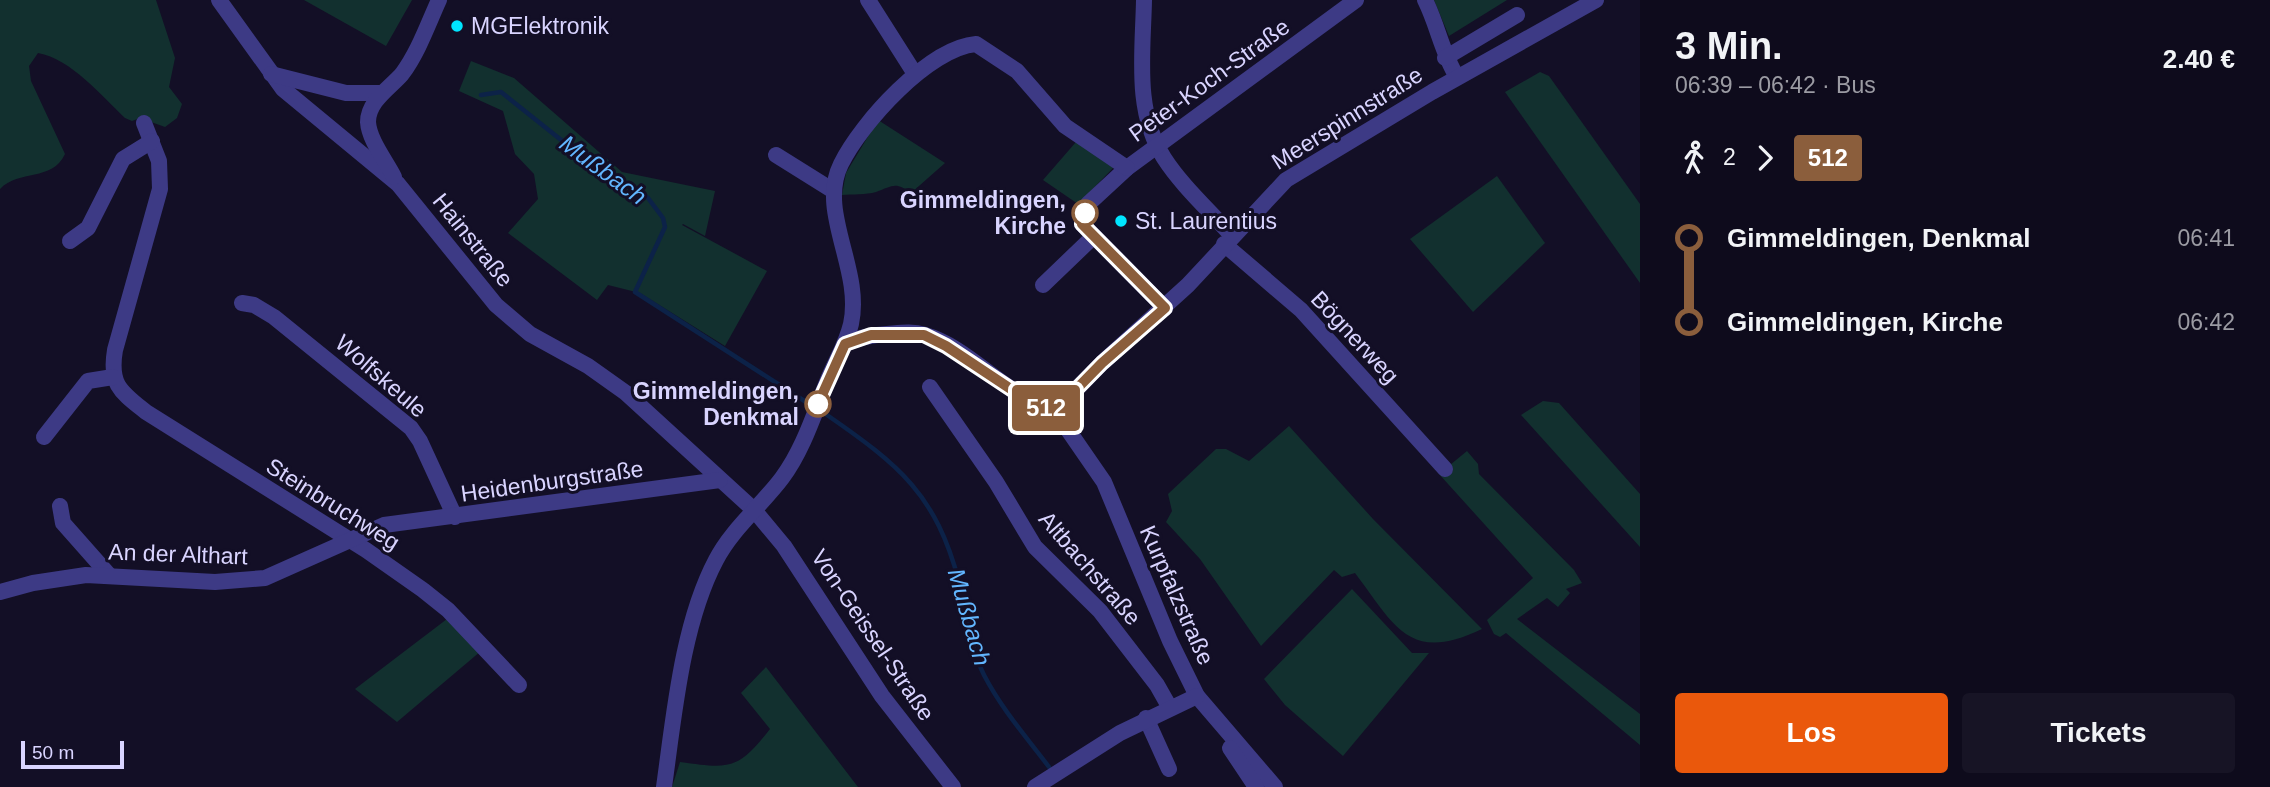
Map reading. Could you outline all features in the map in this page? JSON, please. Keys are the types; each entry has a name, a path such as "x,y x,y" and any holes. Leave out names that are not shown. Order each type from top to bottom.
{"street":[{"name":"Hainstraße","path":"219,0 283,89 398,184 472,279 516,324 588,366 626,393 720,480"},
{"path":"398,184 372,136 368,122 381,93 404,72 439,0"},
{"path":"868,0 915,74"},
{"name":"Bögnerweg","path":"1144,0 1143,102 1158,148 1165,160 1228,240 1301,310 1445,469"},
{"name":"Peter-Koch-Straße","path":"832,190 846,155 902,85 915,74 962,47 976,44 984,47 1017,71 1065,127 1127,168 1158,148 1356,0"},
{"path":"1425,0 1440,36 1445,58 1457,77"},
{"name":"Meerspinnstraße","path":"1055,411 1102,363 1165,308 1296,172 1457,77 1593,2"},
{"path":"1445,58 1517,15"},
{"path":"269,73 345,93 381,93"},
{"path":"44,437 88,381 113,377 115,351 160,189 159,160 144,123"},
{"path":"70,241 88,228 122,159 152,141"},
{"path":"664,787 690,636 704,588 717,557 792,463 845,344 853,311 854,284 832,190 776,155"},
{"path":"1127,168 1087,204 1082,224 1165,308"},
{"path":"1043,285 1094,236"},
{"name":"Wolfskeule","path":"242,303 254,305 274,317 411,428 420,440 454,517"},
{"path":"845,344 871,335 924,335 946,346 1023,397 1055,411"},
{"name":"Steinbruchweg","path":"113,377 123,394 146,412 348,539 448,610 519,685"},
{"name":"Altbachstraße","path":"930,387 996,482 1035,547 1100,611 1157,685 1170,708"},
{"name":"Kurpfalzstraße","path":"1055,411 1104,482 1170,641 1197,696 1275,787"},
{"path":"720,480 754,510"},
{"name":"Heidenburgstraße","path":"348,539 384,525 720,480"},
{"path":"61,506 64,523 110,575"},
{"name":"Von-Geissel-Straße","path":"754,510 784,546 882,695 953,787"},
{"name":"An der Althart","path":"0,592 59,577 110,575 215,582 265,578 296,566 348,539"},
{"path":"1035,787 1146,718 1197,696"},
{"path":"1214,717 1218,733 1256,787"},
{"path":"1146,718 1169,769"}],"green space":[{"path":"0,0 156,0 175,58 169,87 182,104 177,118 165,127 140,118 132,121 125,118 74,70 62,62 38,53 29,66 31,81 65,154 52,168 16,179 0,189"},
{"path":"304,0 412,0 386,46"},
{"path":"1434,0 1507,0 1449,36"},
{"path":"471,61 514,78 622,172 715,191 705,236 682,225 767,271 725,346 640,293 608,285 597,300 508,233 538,199 534,174 515,154 503,111 459,91"},
{"path":"1540,72 1549,76 1640,204 1640,283 1505,92"},
{"path":"878,120 945,163 911,193 894,186 872,193 842,195 846,173"},
{"path":"1076,142 1114,167 1078,204 1043,180"},
{"path":"1497,176 1545,243 1473,312 1410,239"},
{"path":"1543,401 1559,403 1640,494 1640,547 1521,415"},
{"path":"1289,426 1373,519 1482,629 1457,639 1420,641 1406,634 1394,623 1355,573 1342,577 1334,570 1261,646 1200,559 1166,522 1172,511 1168,494 1216,449 1226,449 1249,461"},
{"path":"1467,451 1478,464 1479,474 1574,570 1582,583 1566,589 1570,593 1558,607 1547,598 1517,619 1640,714 1640,745 1506,633 1500,637 1494,634 1487,620 1533,578 1439,474"},
{"path":"1352,589 1412,653 1429,653 1343,756 1285,705 1264,679"},
{"path":"447,619 481,651 397,722 355,689"},
{"path":"766,667 858,787 672,787 680,762 711,766 732,764 749,752 770,729 741,693"}],"waterway":[{"name":"Mußbach","path":"481,95 501,92 580,155 648,198 663,218 665,227 635,292 806,402"},
{"name":"Mußbach","path":"827,415 894,467 926,504 950,552 972,641 984,675 1006,711 1049,767"}],"bus line":[{"name":"512","path":"818,404 845,344 863,336 908,332 939,341 1009,389 1055,411 1102,363 1165,308 1082,224 1085,213"}],"place":[{"name":"MGElektronik","path":"457,26"},
{"name":"Gimmeldingen, Kirche","path":"1085,213"},
{"name":"St. Laurentius","path":"1121,221"},
{"name":"Gimmeldingen, Denkmal","path":"818,404"}]}
